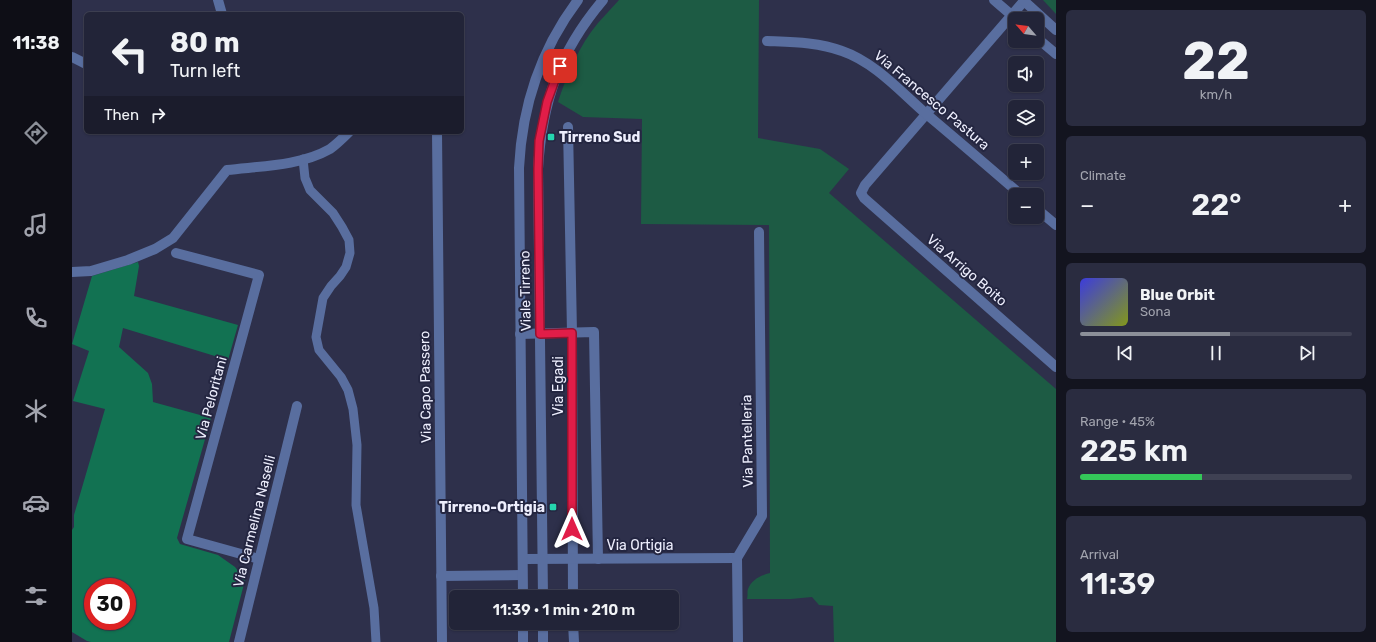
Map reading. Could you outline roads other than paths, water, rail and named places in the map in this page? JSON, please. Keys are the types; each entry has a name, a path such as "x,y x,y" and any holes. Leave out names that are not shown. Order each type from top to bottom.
{"street":[{"path":"218,0 221,12"},
{"name":"Viale Tirreno","path":"523,590 520,143 527,108 539,68 571,5 578,0"},
{"name":"Viale Tirreno","path":"543,590 538,169 539,141 542,122 553,83 569,48 588,17 603,0"},
{"path":"994,0 1008,13"},
{"path":"1016,12 1023,0 1056,30"},
{"path":"926,113 1008,23"},
{"name":"Via Francesco Pastura","path":"767,41 826,46 843,51 861,59 875,69 1013,188"},
{"path":"1044,44 1056,54"},
{"path":"72,57 84,63"},
{"name":"Via Arrigo Boito","path":"926,113 865,185 861,192 864,198 1056,367"},
{"name":"Via Egadi","path":"568,128 572,333 573,590"},
{"path":"72,272 91,271 128,260 155,249 173,238 227,170 288,163 320,154 331,148 347,134"},
{"name":"Via Capo Passero","path":"437,134 442,642"},
{"path":"1044,215 1056,225"},
{"name":"Via Pantelleria","path":"737,558 762,516 759,232"},
{"name":"Via Peloritani","path":"176,253 259,275 187,538 259,559"},
{"path":"520,334 594,332 598,559"},
{"name":"Via Carmelina Naselli","path":"239,642 297,406"},
{"path":"737,558 738,642"},
{"name":"Via Ortigia","path":"522,560 737,558"},
{"path":"441,576 522,575"},
{"path":"523,630 523,642"},
{"path":"543,630 543,642"},
{"path":"573,630 574,642"}],"lane":[{"path":"303,159 305,178 310,190 332,213 349,240 350,253 346,267 323,298 316,337 319,350 341,377 348,390 353,409 357,445 356,505 374,608 376,642"}],"place":[{"name":"Tirreno Sud","path":"551,137"},
{"name":"Tirreno-Ortigia","path":"553,507"}]}
